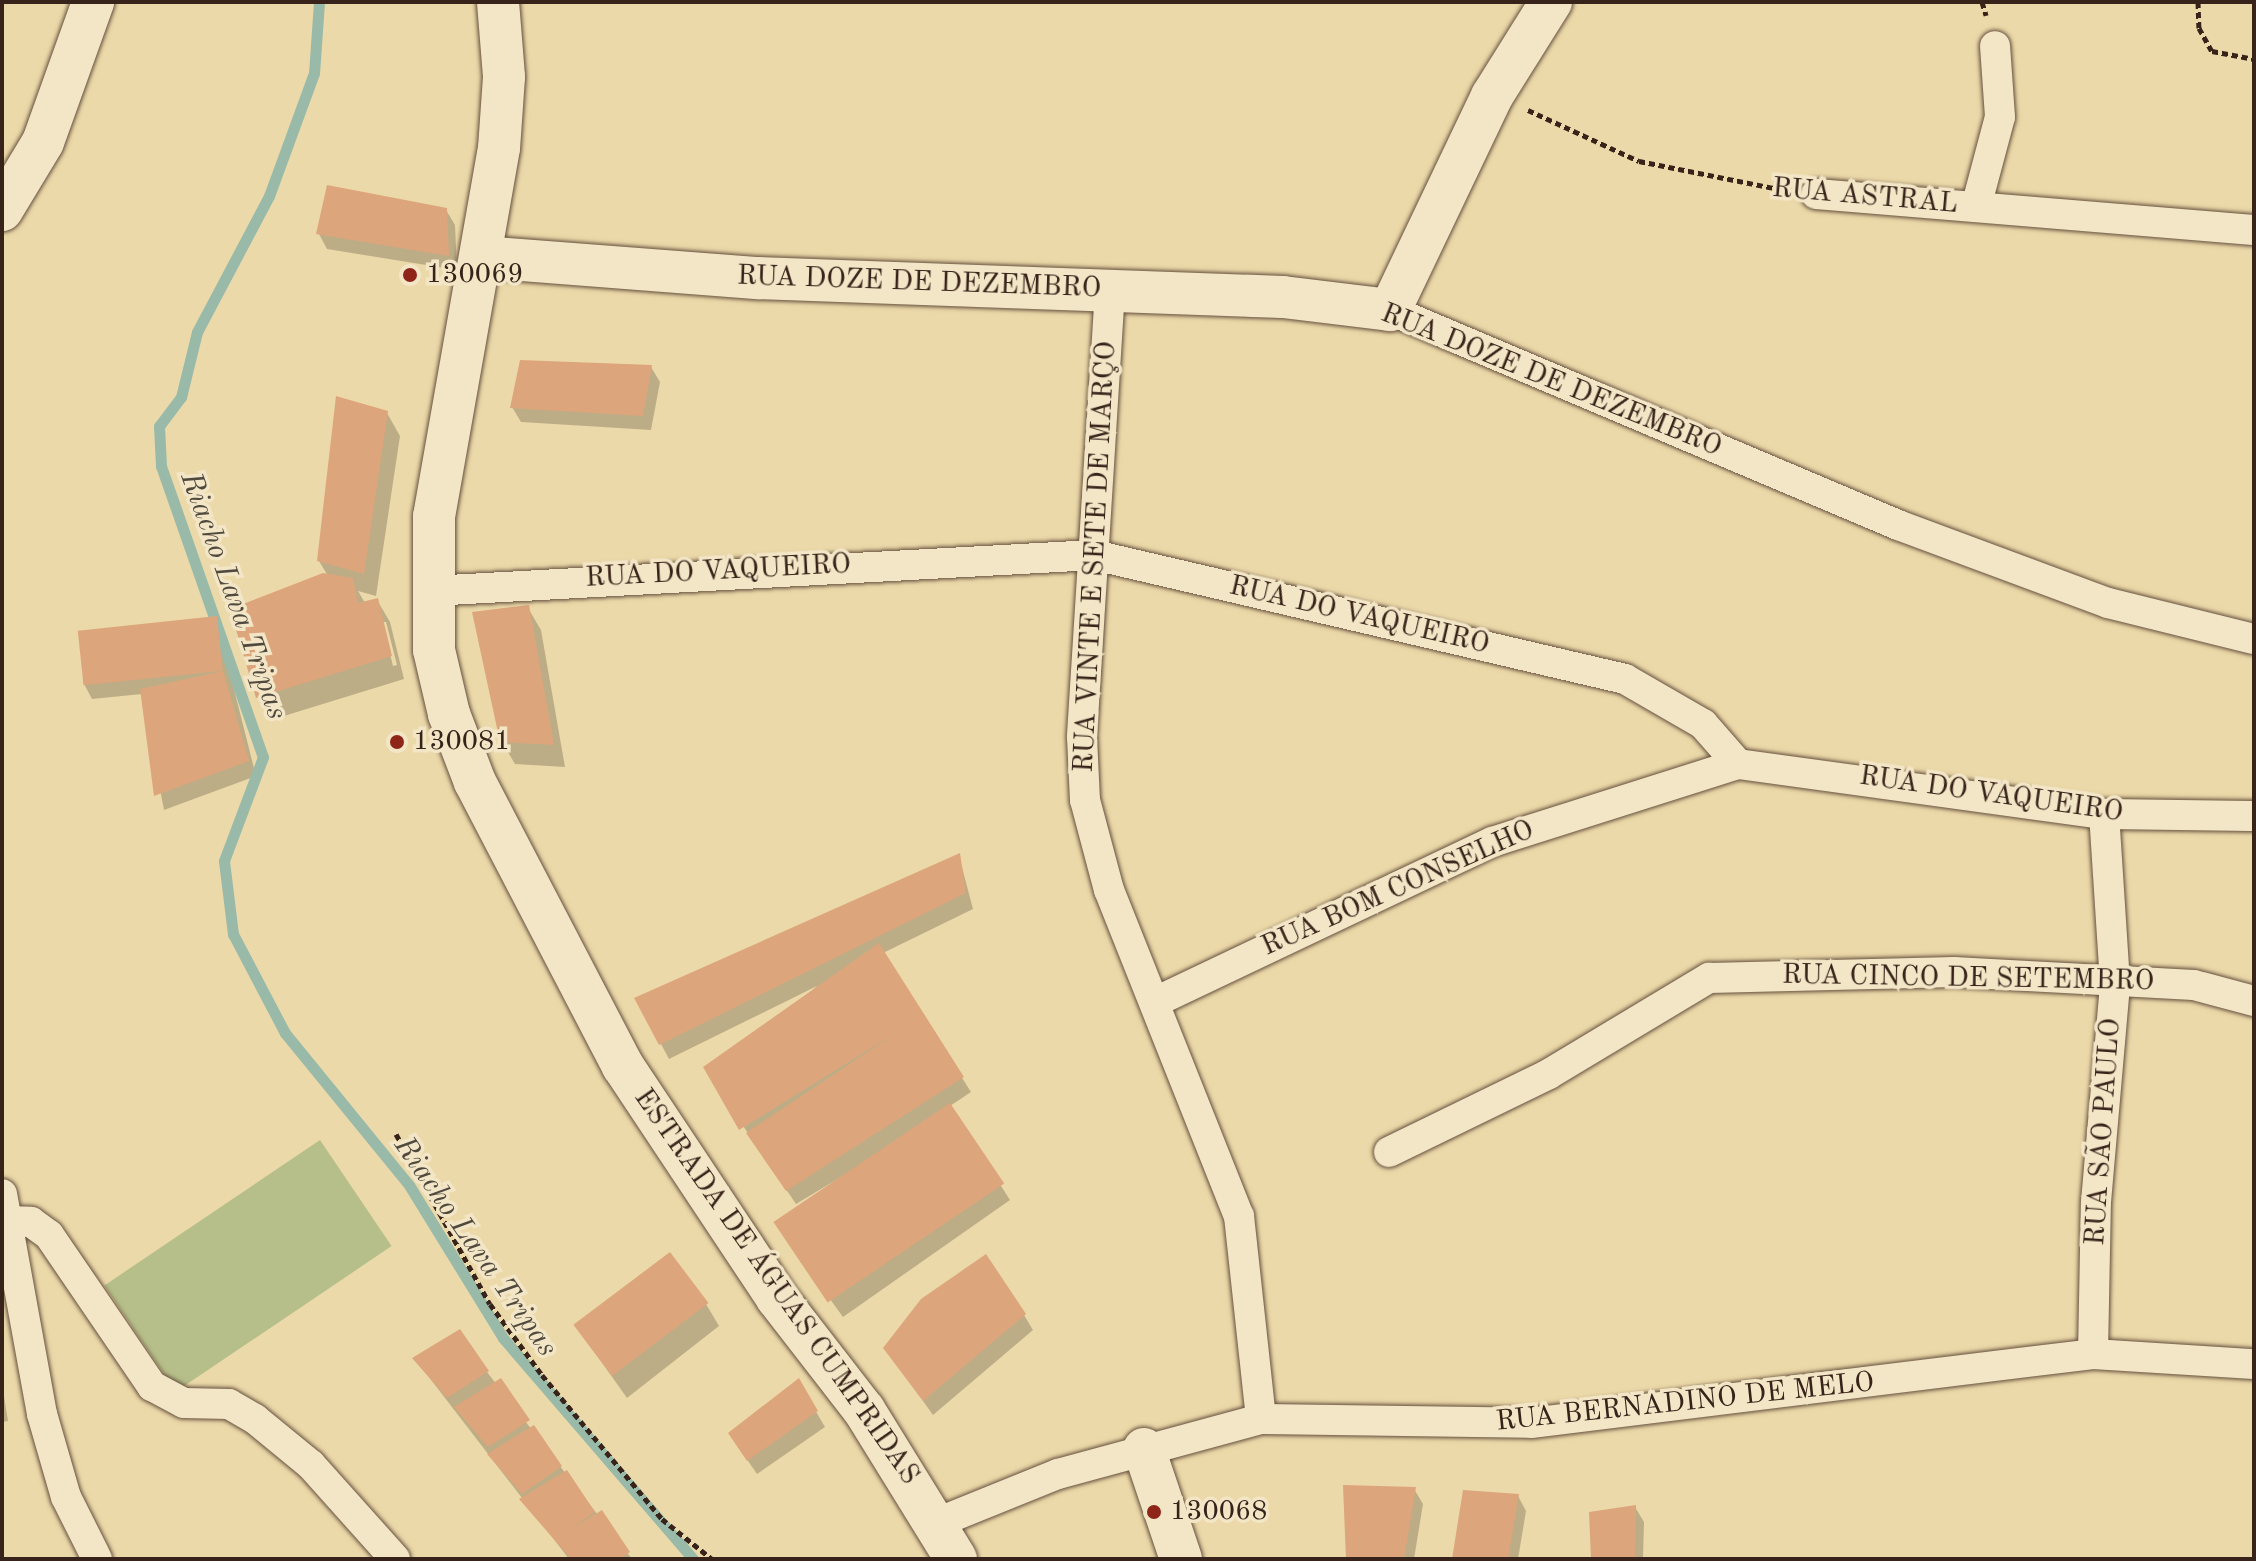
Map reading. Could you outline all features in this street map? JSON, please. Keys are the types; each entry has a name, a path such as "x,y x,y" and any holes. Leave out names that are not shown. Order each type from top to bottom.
{"main road":[{"path":"2,210 43,142 93,2"},
{"name":"ESTRADA DE ÁGUAS CUMPRIDAS","path":"498,2 504,77 482,257 434,516 430,591 449,714 564,962 713,1205 939,1522 956,1559"},
{"path":"1390,310 1492,96 1551,2"},
{"name":"RUA DOZE DE DEZEMBRO","path":"482,257 757,278 1283,297 1390,310"},
{"path":"1144,1449 1181,1559"}],"street":[{"path":"1976,207 2000,117 1995,46"},
{"name":"RUA ASTRAL","path":"1816,194 2254,230"},
{"name":"RUA VINTE E SETE DE MARÇO","path":"1110,290 1094,555 1085,800 1109,890 1239,1216 1261,1419"},
{"name":"RUA DOZE DE DEZEMBRO","path":"1390,310 1898,525 2108,603 2254,639"},
{"name":"RUA DO VAQUEIRO","path":"430,591 1094,555 1625,679 1703,724 1738,764 2104,814 2254,816"},
{"name":"RUA BOM CONSELHO","path":"1155,1002 1492,842 1738,764"},
{"name":"RUA SÃO PAULO","path":"2093,1354 2096,1202 2115,983 2104,814"},
{"name":"RUA CINCO DE SETEMBRO","path":"1389,1152 1549,1074 1709,978 1954,972 2194,985 2254,1001"},
{"path":"4,1208 42,1414 66,1497 97,1559"},
{"path":"4,1208 49,1235 152,1386 184,1403 229,1404 255,1419 311,1465 395,1559"},
{"name":"RUA BERNADINO DE MELO","path":"939,1522 1000,1493 1144,1449 1261,1419 1531,1423 2093,1354 2254,1364"}],"path":[{"path":"2198,2 2199,28 2212,51 2254,59"},
{"name":"RUA ASTRAL","path":"1492,96 1639,161 1816,194"},
{"path":"396,1134 490,1304 542,1375 662,1519 712,1559"}],"green space":[{"path":"320,1140 392,1246 176,1392 104,1285"}],"building":[{"path":"327,185 447,208 449,256 316,234"},
{"path":"520,360 652,365 643,416 510,408"},
{"path":"336,396 388,411 364,574 317,561"},
{"path":"323,573 353,578 358,603 378,598 392,656 256,698 230,609"},
{"path":"529,605 554,745 500,742 472,612"},
{"path":"217,616 223,671 84,685 78,631"},
{"path":"223,671 249,761 154,796 140,689"},
{"path":"960,853 966,893 659,1045 634,998"},
{"path":"879,943 964,1077 786,1191 746,1133 899,1031 739,1130 703,1067"},
{"path":"950,1103 1004,1183 828,1303 773,1222"},
{"path":"670,1252 709,1303 612,1376 573,1325"},
{"path":"986,1254 1026,1314 923,1401 883,1348 921,1299"},
{"path":"460,1329 489,1371 447,1398 412,1358"},
{"path":"501,1378 530,1420 488,1447 454,1407"},
{"path":"799,1378 818,1411 747,1461 728,1433"},
{"path":"534,1425 562,1466 522,1494 487,1454"},
{"path":"567,1470 595,1512 568,1531 602,1510 630,1552 620,1559 571,1559 519,1499"},
{"path":"1343,1485 1416,1487 1404,1559 1346,1559"},
{"path":"1463,1490 1519,1494 1508,1559 1452,1559"},
{"path":"1636,1505 1635,1559 1591,1559 1589,1512"}],"waterway":[{"name":"Riacho Lava Tripas","path":"319,2 314,73 269,196 197,332 181,397 159,426 161,466 263,757 224,861 233,934 285,1033 409,1185 503,1338 693,1559"}],"place":[{"name":"130069","path":"410,275"},
{"name":"130081","path":"397,742"},
{"name":"130068","path":"1154,1512"}]}
